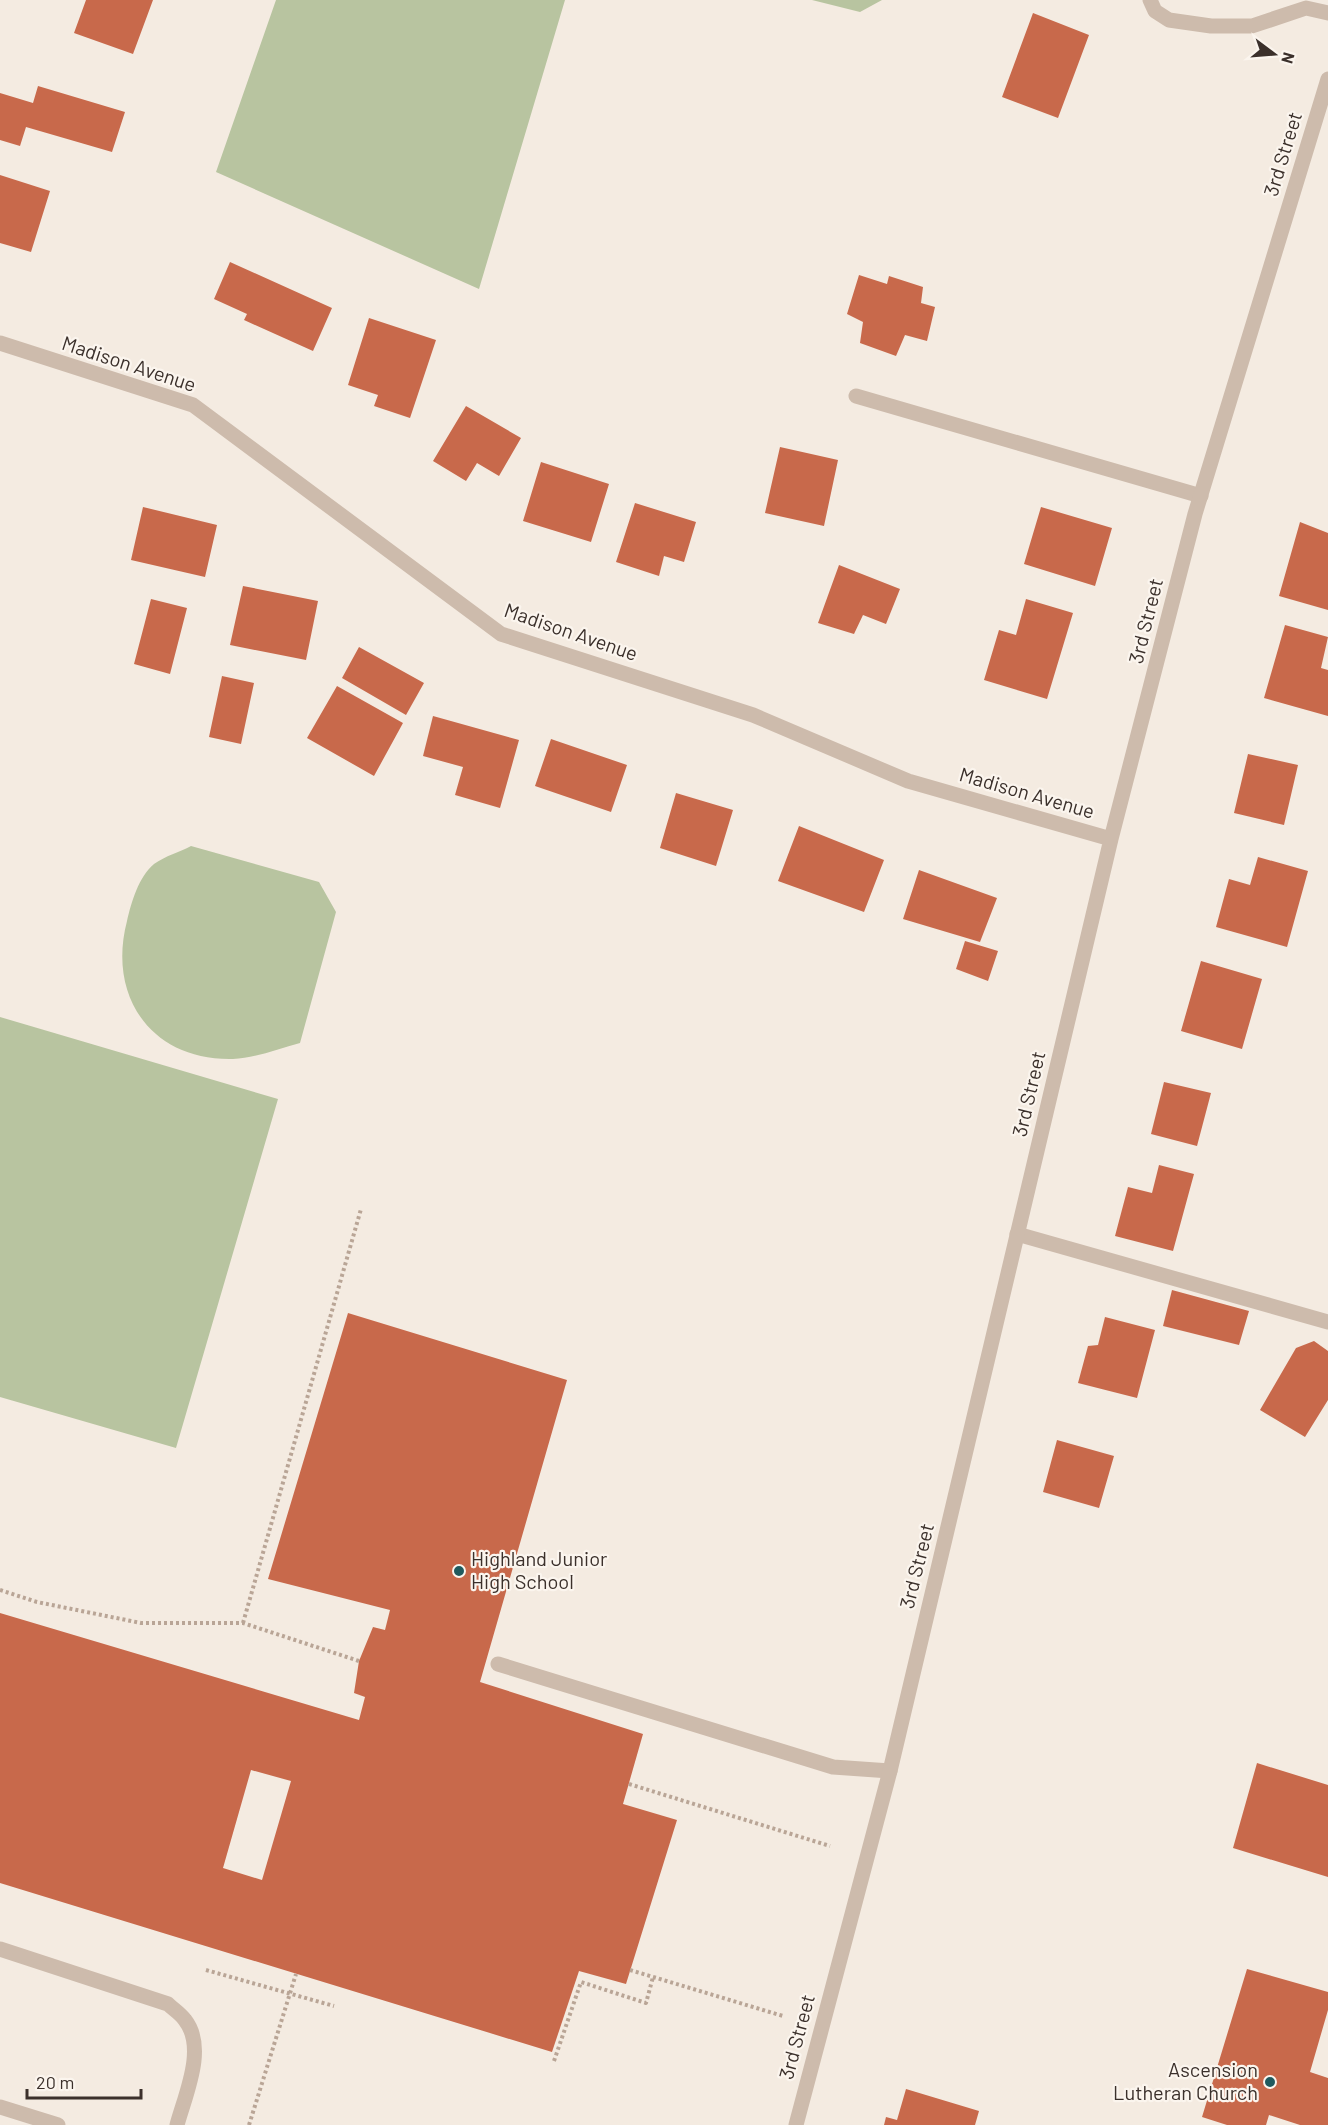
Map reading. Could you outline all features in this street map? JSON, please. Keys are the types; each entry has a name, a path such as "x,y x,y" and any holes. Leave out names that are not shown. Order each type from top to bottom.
{"street":[{"path":"1150,0 1155,11 1169,20 1211,26 1252,26 1303,4 1328,13"},
{"name":"3rd Street","path":"796,2125 890,1771 1111,839 1202,496 1328,79"},
{"name":"Madison Avenue","path":"0,343 194,405 501,634 753,715 908,781 1111,839"},
{"path":"856,396 1202,496"},
{"path":"1017,1234 1328,1322"},
{"path":"498,1664 833,1767 890,1771"},
{"path":"0,1950 159,2000 168,2004 186,2021 194,2045 193,2070 177,2125"},
{"path":"0,2107 58,2125"}],"path":[{"path":"243,1623 361,1209"},
{"path":"0,1590 37,1602 141,1623 243,1623 359,1661"},
{"path":"629,1784 830,1846"},
{"path":"206,1970 334,2006"},
{"path":"630,1970 783,2016"},
{"path":"249,2125 296,1974"},
{"path":"554,2061 581,1982 646,2003 653,1977"}],"green space":[{"path":"276,0 565,0 479,289 216,172"},
{"path":"812,0 882,0 860,12"},
{"path":"191,846 319,882 336,912 300,1043 241,1058 204,1057 179,1049 159,1036 142,1019 130,999 124,975 122,949 136,890 144,875 154,864"},
{"path":"0,1017 278,1099 176,1448 0,1397"}],"building":[{"path":"86,0 153,0 133,54 74,33"},
{"path":"1033,13 1089,35 1058,118 1002,97"},
{"path":"38,86 125,112 112,152 26,127 20,146 0,140 0,93 33,103"},
{"path":"0,175 50,191 31,252 0,243"},
{"path":"230,262 332,308 313,351 244,320 247,314 214,299"},
{"path":"859,275 887,284 889,276 923,287 921,303 935,307 927,341 905,335 896,356 860,343 863,322 847,314"},
{"path":"369,318 436,340 410,418 374,406 378,395 348,385"},
{"path":"466,406 521,438 499,476 477,463 466,481 433,461"},
{"path":"780,447 838,460 824,526 765,513"},
{"path":"541,462 609,484 591,542 523,521"},
{"path":"635,503 696,522 684,562 664,556 659,576 616,562"},
{"path":"143,507 217,525 205,577 131,560"},
{"path":"1041,507 1112,528 1095,586 1024,564"},
{"path":"1300,522 1328,533 1328,610 1279,596"},
{"path":"839,565 900,589 886,624 863,615 854,634 818,623"},
{"path":"243,586 318,601 306,660 230,645"},
{"path":"151,599 187,608 170,674 134,664"},
{"path":"1026,599 1073,613 1047,699 984,680 999,630 1016,635"},
{"path":"1285,625 1328,637 1321,668 1328,670 1328,716 1264,698"},
{"path":"359,647 424,683 406,715 342,678"},
{"path":"222,676 254,683 241,744 209,737"},
{"path":"337,686 403,723 374,776 307,738"},
{"path":"433,716 519,740 500,808 455,795 463,767 423,756"},
{"path":"551,739 627,765 611,812 535,786"},
{"path":"1248,754 1298,765 1284,825 1234,813"},
{"path":"676,793 733,810 716,866 660,848"},
{"path":"799,826 884,860 864,912 778,881"},
{"path":"1258,857 1308,871 1287,947 1216,927 1229,879 1250,885"},
{"path":"919,870 997,898 980,942 903,919"},
{"path":"965,941 998,951 988,981 956,969"},
{"path":"1201,961 1262,979 1242,1049 1181,1031"},
{"path":"1164,1082 1211,1093 1197,1146 1151,1134"},
{"path":"1159,1165 1194,1174 1173,1251 1115,1236 1128,1187 1152,1193"},
{"path":"1172,1290 1249,1311 1239,1345 1163,1326"},
{"path":"348,1313 567,1380 480,1682 643,1734 623,1804 677,1820 626,1984 579,1971 552,2052 0,1883 0,1613 359,1720 365,1697 354,1693 359,1661 373,1627 385,1630 390,1610 268,1579","holes":["251,1770 291,1781 262,1880 223,1868"]},
{"path":"1105,1317 1155,1330 1137,1398 1078,1383 1088,1346 1098,1345"},
{"path":"1314,1341 1328,1351 1328,1400 1305,1437 1260,1410 1296,1348"},
{"path":"1057,1440 1114,1456 1099,1508 1043,1492"},
{"path":"1257,1763 1328,1785 1328,1877 1233,1848"},
{"path":"1247,1969 1328,1992 1328,2010 1310,2072 1328,2078 1328,2125 1300,2125 1269,2115 1266,2125 1227,2125 1202,2117"},
{"path":"906,2089 979,2111 975,2125 884,2125 886,2117 897,2120"}],"place":[{"name":"Highland Junior High School","path":"459,1571"},
{"name":"Ascension Lutheran Church","path":"1270,2082"}]}
